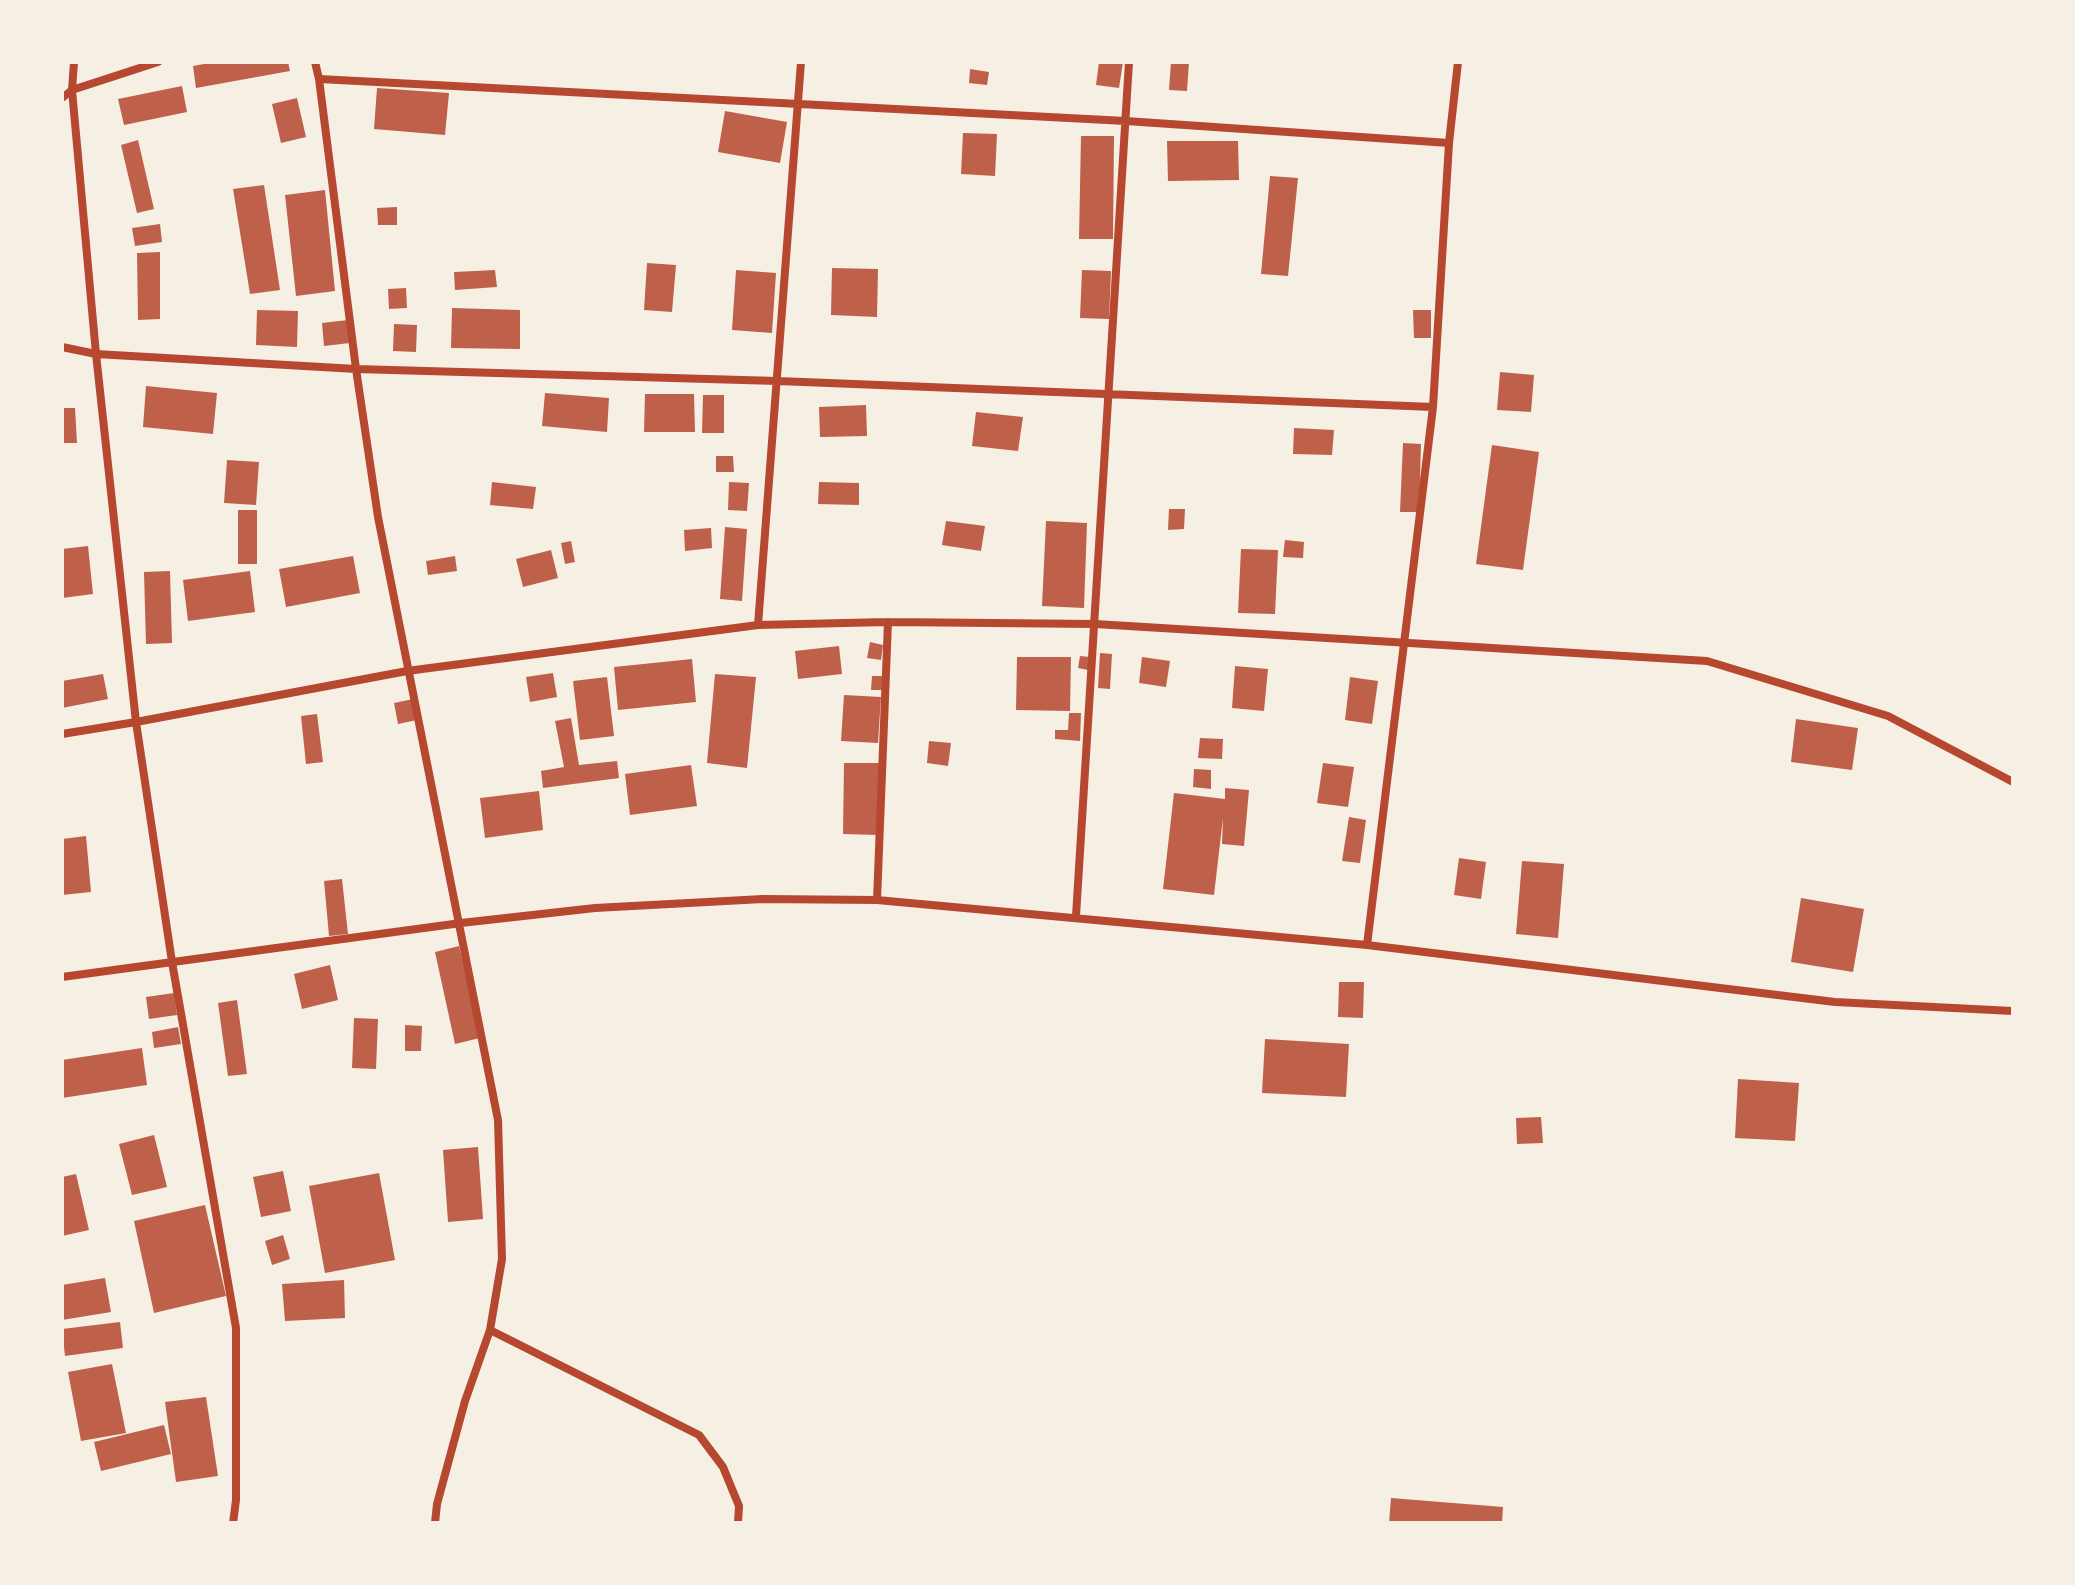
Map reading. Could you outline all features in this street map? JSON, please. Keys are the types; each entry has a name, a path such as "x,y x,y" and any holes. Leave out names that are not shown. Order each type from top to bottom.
{"street":[{"path":"74,62 72,90 96,354 136,722 172,962 236,1328 236,1500 233,1523"},
{"path":"62,98 72,90 158,62"},
{"path":"315,62 378,517 498,1120 502,1259 490,1330 465,1401 437,1504 435,1523"},
{"path":"758,625 801,62"},
{"path":"1076,916 1129,62"},
{"path":"1367,945 1433,407 1449,143 1458,62"},
{"path":"319,79 1126,121 1449,143"},
{"path":"62,347 96,354 356,369 778,381 1433,407"},
{"path":"62,734 407,671 758,625 888,622 1095,624 1707,661 1888,716 2013,782"},
{"path":"877,900 888,622"},
{"path":"62,977 595,908 763,899 877,900 1367,945 1835,1002 2013,1011"},
{"path":"490,1330 699,1435 723,1467 739,1506 738,1523"}],"building":[{"path":"215,62 288,62 290,71 196,88 193,66"},
{"path":"1099,62 1123,62 1119,88 1096,85"},
{"path":"1171,62 1189,62 1187,91 1169,90"},
{"path":"970,69 989,72 987,85 969,83"},
{"path":"182,86 187,112 124,125 118,99"},
{"path":"377,88 449,93 445,135 374,129"},
{"path":"297,98 306,137 281,143 272,104"},
{"path":"725,111 787,122 780,163 718,152"},
{"path":"963,133 997,134 995,176 961,174"},
{"path":"1081,136 1114,136 1113,239 1079,239"},
{"path":"138,140 154,209 137,213 121,145"},
{"path":"1167,141 1238,141 1239,180 1168,181"},
{"path":"1270,176 1298,178 1288,276 1261,274"},
{"path":"264,185 280,290 250,294 233,189"},
{"path":"325,190 335,291 296,296 285,195"},
{"path":"397,207 397,225 378,225 377,208"},
{"path":"160,224 162,242 135,246 132,228"},
{"path":"160,252 160,319 138,320 137,253"},
{"path":"647,263 676,265 672,312 644,310"},
{"path":"832,268 878,269 877,317 831,315"},
{"path":"495,270 497,287 455,290 454,272"},
{"path":"736,270 776,273 772,333 732,330"},
{"path":"1082,270 1111,271 1109,319 1080,318"},
{"path":"406,288 407,308 389,309 388,289"},
{"path":"452,308 520,310 520,349 451,348"},
{"path":"257,310 298,311 297,347 256,345"},
{"path":"1413,310 1431,310 1431,338 1414,338"},
{"path":"348,320 350,343 324,346 322,323"},
{"path":"394,324 417,325 416,352 393,351"},
{"path":"1500,372 1534,375 1531,412 1497,410"},
{"path":"146,386 217,393 213,434 143,427"},
{"path":"545,393 609,398 607,432 542,426"},
{"path":"645,394 694,394 695,432 644,432"},
{"path":"703,395 724,395 724,433 702,433"},
{"path":"866,405 867,436 820,437 819,407"},
{"path":"62,408 75,408 77,443 62,443"},
{"path":"976,412 1023,417 1018,451 972,446"},
{"path":"1294,428 1334,430 1332,455 1293,454"},
{"path":"1403,443 1421,444 1419,512 1400,512"},
{"path":"1492,445 1539,452 1523,570 1476,564"},
{"path":"716,456 733,456 734,472 716,472"},
{"path":"227,460 259,462 256,505 224,503"},
{"path":"492,482 536,487 533,509 490,505"},
{"path":"729,482 749,483 747,511 728,510"},
{"path":"819,482 859,483 859,505 818,504"},
{"path":"1169,509 1185,509 1184,529 1168,530"},
{"path":"238,510 257,510 257,564 238,564"},
{"path":"946,521 985,526 981,551 942,545"},
{"path":"1046,521 1087,523 1084,608 1042,606"},
{"path":"725,527 747,529 742,601 720,599"},
{"path":"711,528 712,548 685,551 684,530"},
{"path":"1285,540 1304,542 1303,558 1283,557"},
{"path":"571,541 575,562 565,564 561,543"},
{"path":"88,546 93,594 62,598 62,549"},
{"path":"1241,549 1278,550 1275,614 1238,613"},
{"path":"551,550 558,578 523,587 516,559"},
{"path":"353,556 360,593 286,607 279,569"},
{"path":"455,556 457,571 428,575 426,561"},
{"path":"170,571 172,643 146,644 144,572"},
{"path":"250,571 255,612 188,621 183,580"},
{"path":"870,642 883,645 881,660 867,658"},
{"path":"839,646 842,674 798,679 795,651"},
{"path":"1100,653 1112,654 1110,689 1098,688"},
{"path":"1080,656 1090,657 1088,670 1078,668"},
{"path":"1017,657 1071,657 1070,711 1016,710"},
{"path":"1142,657 1170,661 1166,687 1139,683"},
{"path":"692,659 696,702 618,710 614,667"},
{"path":"1235,666 1268,669 1264,711 1232,708"},
{"path":"553,673 557,697 530,702 526,677"},
{"path":"103,674 108,699 62,708 62,681"},
{"path":"715,674 756,677 747,768 707,763"},
{"path":"872,676 882,676 882,690 871,690"},
{"path":"607,677 614,736 580,740 573,681"},
{"path":"1350,677 1378,681 1372,724 1345,720"},
{"path":"844,695 881,697 878,743 841,741"},
{"path":"413,699 417,720 398,724 394,703"},
{"path":"1069,713 1081,713 1080,741 1055,739 1055,730 1068,730"},
{"path":"317,714 323,762 306,764 301,716"},
{"path":"571,718 579,765 617,761 619,778 543,788 541,771 564,767 555,721"},
{"path":"1796,719 1858,728 1852,770 1791,762"},
{"path":"1200,738 1223,739 1222,759 1198,758"},
{"path":"929,741 951,743 948,766 927,763"},
{"path":"844,763 879,763 878,835 843,834"},
{"path":"1323,763 1354,767 1348,807 1317,803"},
{"path":"691,765 697,806 630,815 625,774"},
{"path":"1194,769 1211,770 1211,789 1193,787"},
{"path":"1225,788 1249,790 1244,846 1222,844 1223,818 1214,895 1163,889 1174,793 1225,799"},
{"path":"539,791 543,830 485,838 480,798"},
{"path":"1349,817 1366,820 1360,863 1342,861"},
{"path":"86,836 91,892 62,895 62,839"},
{"path":"1459,858 1486,862 1481,899 1454,895"},
{"path":"1522,861 1564,864 1558,938 1516,934"},
{"path":"342,879 348,934 329,936 324,881"},
{"path":"1801,898 1864,909 1853,972 1791,962"},
{"path":"459,946 480,1038 455,1044 435,952"},
{"path":"330,965 338,1000 302,1009 294,974"},
{"path":"1339,982 1364,982 1363,1018 1338,1017"},
{"path":"174,993 177,1015 149,1019 146,997"},
{"path":"237,1000 247,1074 228,1076 218,1003"},
{"path":"354,1018 378,1019 376,1069 352,1068"},
{"path":"405,1025 422,1026 421,1051 405,1051"},
{"path":"178,1027 181,1044 154,1048 152,1032"},
{"path":"1265,1039 1349,1044 1346,1097 1262,1093"},
{"path":"142,1048 147,1085 62,1098 62,1060"},
{"path":"1738,1079 1799,1083 1795,1141 1735,1138"},
{"path":"1541,1117 1543,1143 1517,1144 1516,1118"},
{"path":"154,1135 167,1187 132,1195 119,1144"},
{"path":"478,1147 483,1219 448,1222 443,1150"},
{"path":"283,1171 291,1211 261,1217 253,1177"},
{"path":"379,1173 395,1260 325,1273 309,1186"},
{"path":"76,1174 89,1230 62,1236 62,1177"},
{"path":"205,1205 226,1296 154,1313 134,1221"},
{"path":"283,1235 290,1259 272,1265 265,1241"},
{"path":"105,1278 111,1312 62,1320 62,1285"},
{"path":"344,1280 345,1318 285,1321 282,1284"},
{"path":"120,1322 123,1348 65,1356 62,1329"},
{"path":"112,1364 126,1433 81,1441 68,1372"},
{"path":"206,1397 218,1476 176,1482 165,1402"},
{"path":"164,1425 171,1454 101,1471 94,1442"},
{"path":"1391,1498 1503,1507 1502,1523 1389,1523"}]}
